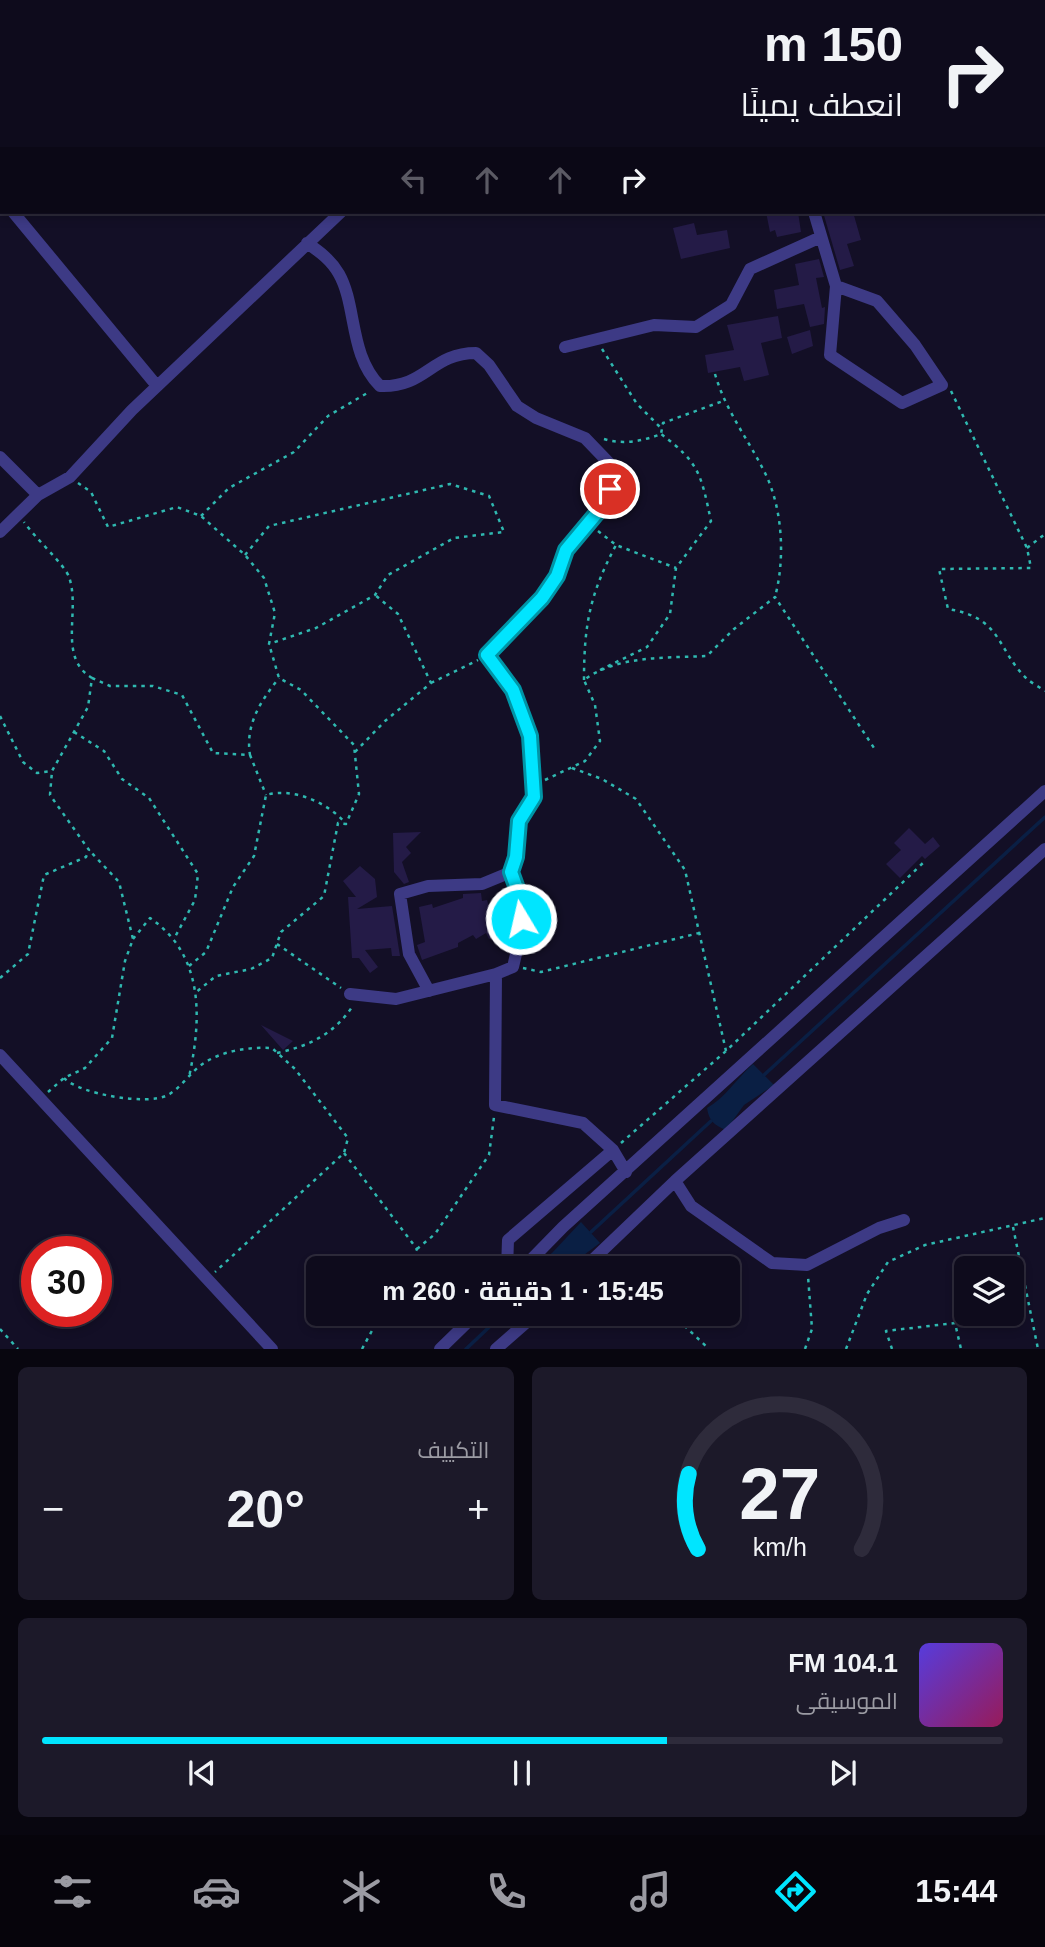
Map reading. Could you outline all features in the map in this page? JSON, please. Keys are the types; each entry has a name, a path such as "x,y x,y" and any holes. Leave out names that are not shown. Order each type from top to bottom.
{"street":[{"path":"15,214 158,386"},
{"path":"0,532 38,495 70,477 158,386 339,214"},
{"path":"815,214 836,286 830,355 902,403 942,385 915,345 877,301 836,286"},
{"path":"565,347 654,325 696,327 731,304 750,269 821,237"},
{"path":"307,243 326,256 340,275 351,322 369,376 380,386 411,383 437,363 460,353 476,353 489,365 517,406 536,418 584,438 609,463 610,489 602,507 566,550 557,576 542,598 487,655 513,690 530,736 534,797 519,821 516,857 511,872 522,902 520,937 513,967 496,974 396,999 350,994"},
{"path":"0,457 38,495"},
{"path":"535,1256 563,1227 1045,791"},
{"path":"597,1256 675,1181 1045,849"},
{"path":"429,991 409,954 400,894 428,886 482,884 511,872"},
{"path":"496,974 495,1105 583,1123 613,1150 626,1172"},
{"path":"0,1055 272,1349"},
{"path":"507,1256 508,1240 613,1150"},
{"path":"675,1181 691,1206 772,1263 807,1265 878,1228 904,1220"},
{"path":"440,1349 464,1326"},
{"path":"496,1349 522,1326"}],"path":[{"path":"597,340 637,404 662,429"},
{"path":"594,673 644,659 707,656 734,629 775,597 783,567 770,488 767,477 723,401 715,374"},
{"path":"201,516 229,488 294,452 328,416 369,392 373,379"},
{"path":"942,385 954,394 1027,548 1031,568 939,569 948,609 967,612 999,635 1027,678 1045,691"},
{"path":"661,434 663,423 723,401"},
{"path":"584,680 647,647 670,614 676,569 711,521 703,484 688,454 661,434 618,443 597,437 591,445"},
{"path":"70,477 91,492 108,527 177,507 201,516 245,555 264,578 275,613 269,644 279,678 302,690 354,745 359,794 346,824"},
{"path":"245,555 269,526 450,484 489,496 504,532 454,538 388,575 375,595 316,628 269,644"},
{"path":"19,514 38,543 68,574 75,600 71,652 83,673 110,686 153,686 182,695 213,754 250,755"},
{"path":"587,523 616,544 676,569"},
{"path":"1027,548 1045,534"},
{"path":"534,797 547,778 585,761 600,741 596,705 584,680 584,634 597,581 616,544"},
{"path":"375,595 398,614 431,683"},
{"path":"775,597 876,751"},
{"path":"355,752 385,721 431,683 487,655"},
{"path":"92,678 88,708 52,771 50,795 89,850 119,882 134,939"},
{"path":"189,966 206,952 233,887 254,856 266,795 247,740 257,706 279,678"},
{"path":"0,716 23,762 37,773 52,771"},
{"path":"74,732 104,751 122,779 149,798 198,874 195,900 175,937"},
{"path":"570,768 602,779 636,799 685,870 726,1051"},
{"path":"266,795 280,791 333,808 346,824"},
{"path":"195,993 216,976 251,969 272,958 281,932 324,896 338,823 346,824"},
{"path":"0,978 28,954 44,875 86,857 89,850"},
{"path":"613,1150 726,1051 924,862"},
{"path":"40,1099 64,1078 85,1068 112,1038 125,961 134,939 150,918 175,937 189,966 195,993 197,1042 188,1080"},
{"path":"513,967 541,972 699,933"},
{"path":"276,1054 298,1048 336,1029 352,1007 350,994 277,944"},
{"path":"64,1078 72,1086 122,1099 165,1097 188,1080 203,1063 246,1047 272,1048 295,1069 348,1138 344,1153 208,1279"},
{"path":"413,1256 417,1249 435,1234 489,1155 495,1105"},
{"path":"344,1153 417,1249"},
{"path":"846,1349 867,1294 888,1262 925,1245 1045,1218"},
{"path":"1013,1227 1038,1349"},
{"path":"805,1349 812,1329 807,1265"},
{"path":"892,1349 886,1331 955,1323 961,1349"},
{"path":"362,1349 374,1326"},
{"path":"685,1326 709,1349"},
{"path":"0,1329 18,1349"}],"water":[{"path":"753,1064 774,1085 744,1105 726,1130 715,1124 707,1108 720,1099"},
{"path":"581,1222 600,1243 582,1256 548,1256"}],"building":[{"path":"766,214 798,214 801,232 777,237 775,230 770,232"},
{"path":"824,214 854,214 861,240 847,244 854,266 840,270"},
{"path":"694,223 697,235 727,230 730,248 681,259 673,228"},
{"path":"819,259 824,277 816,278 822,308 825,307 824,324 810,327 804,304 777,309 774,290 799,285 795,264"},
{"path":"778,316 782,338 761,343 769,375 744,381 740,367 708,373 705,355 734,350 727,325"},
{"path":"810,330 813,346 792,354 787,337"},
{"path":"909,828 925,844 933,837 940,846 925,859 922,856 900,878 886,864 901,850 894,843"},
{"path":"421,832 406,847 411,853 402,862 409,882 404,884 394,872 393,833"},
{"path":"360,866 375,879 377,897 357,909 392,906 400,956 392,956 391,948 365,950 378,967 370,973 359,958 352,958 348,897 356,897 343,881"},
{"path":"481,893 482,901 487,900 492,917 497,916 500,935 489,939 486,933 476,939 473,935 458,943 458,947 422,960 417,945 425,942 419,907 432,904 433,908 463,898 463,894"},
{"path":"261,1025 293,1041 283,1050"}],"waterway":[{"path":"764,1075 1045,817"},
{"path":"591,1232 711,1121"},
{"path":"466,1349 490,1326"}],"route":[{"path":"521,919 522,902 511,872 516,857 519,821 534,797 530,736 513,690 487,655 542,598 557,576 566,550 602,507 610,489"}]}
